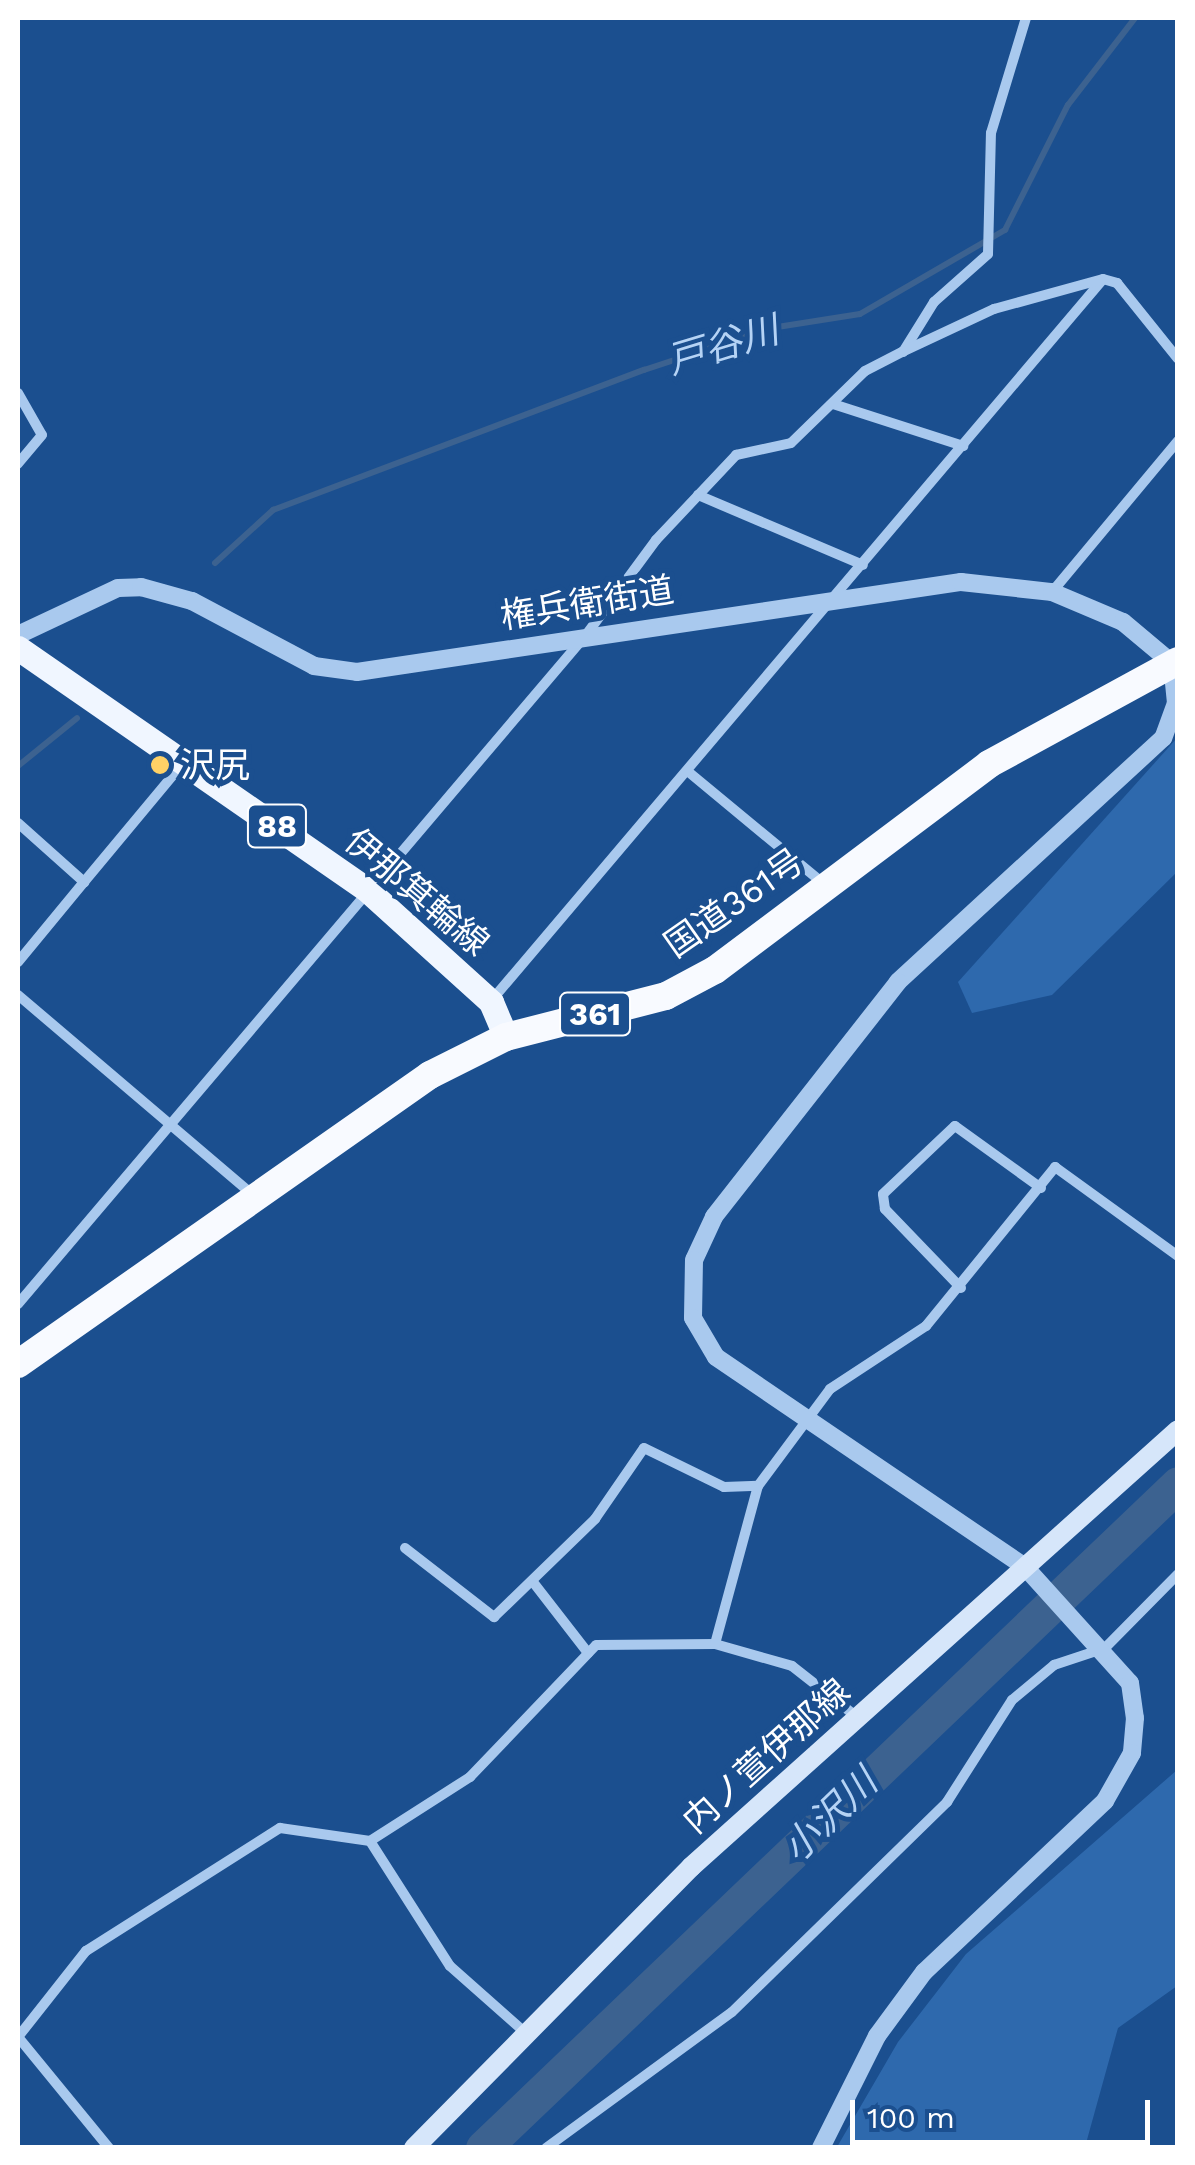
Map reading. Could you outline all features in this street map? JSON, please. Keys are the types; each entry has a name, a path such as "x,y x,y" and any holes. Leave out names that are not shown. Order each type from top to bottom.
{"highway":[{"name":"国道361号","path":"18,1364 430,1075 506,1036 666,996 715,970 989,764 1175,662"}],"main road":[{"name":"伊那箕輪線","path":"18,648 365,888 491,1002 506,1036"},
{"name":"内ノ萱伊那線","path":"414,2148 691,1867 1030,1572 1178,1430"}],"street":[{"path":"902,352 934,302 991,246 991,133 1026,18"},
{"path":"491,1002 690,774 1103,279"},
{"path":"18,1304 365,888 586,634 698,495 736,456 791,442 864,372 902,352 994,309 1103,279 1117,283 1178,359"},
{"path":"18,393 42,435 18,464"},
{"path":"833,404 963,446"},
{"path":"1052,592 1178,441"},
{"path":"698,495 863,565"},
{"name":"権兵衛街道","path":"18,635 118,588 140,587 192,601 314,666 356,672 586,634 961,582 1052,592 1122,622 1175,662"},
{"path":"821,2148 876,2036 924,1972 1114,1785 1132,1753 1135,1718 1130,1683 1105,1648 1030,1572 738,1377 698,1331 690,1288 700,1245 898,982 1163,738 1176,704 1175,662"},
{"path":"18,962 184,762"},
{"path":"690,774 825,885"},
{"path":"18,823 84,882"},
{"path":"18,995 254,1195"},
{"path":"961,1288 885,1209 883,1194 955,1126 1041,1188"},
{"path":"715,1644 758,1486 830,1389 898,1350 961,1288 1055,1168 1178,1256"},
{"path":"405,1548 483,1615 503,1613 644,1448 724,1487 758,1486"},
{"path":"546,2148 743,2002 940,1810 1012,1700 1054,1665 1105,1648 1178,1574"},
{"path":"533,1582 588,1653"},
{"path":"108,2148 18,2037 86,1952 280,1828 370,1841 470,1777 588,1653 607,1642 715,1644 792,1666 858,1718"},
{"path":"370,1841 461,1979 528,2036"}],"shaded area":[{"path":"1177,738 1177,872 1052,995 972,1013 958,982"},
{"path":"1177,1770 1177,1986 1118,2028 1085,2147 837,2147 898,2042 966,1954"}],"waterway":[{"name":"戸谷川","path":"215,563 273,510 644,370 771,328 860,314 1005,230 1068,105 1135,18"},
{"name":"戸谷川","path":"18,766 77,718"},
{"name":"小沢川","path":"483,2148 1178,1484"}],"place":[{"name":"沢尻","path":"160,765"}]}
